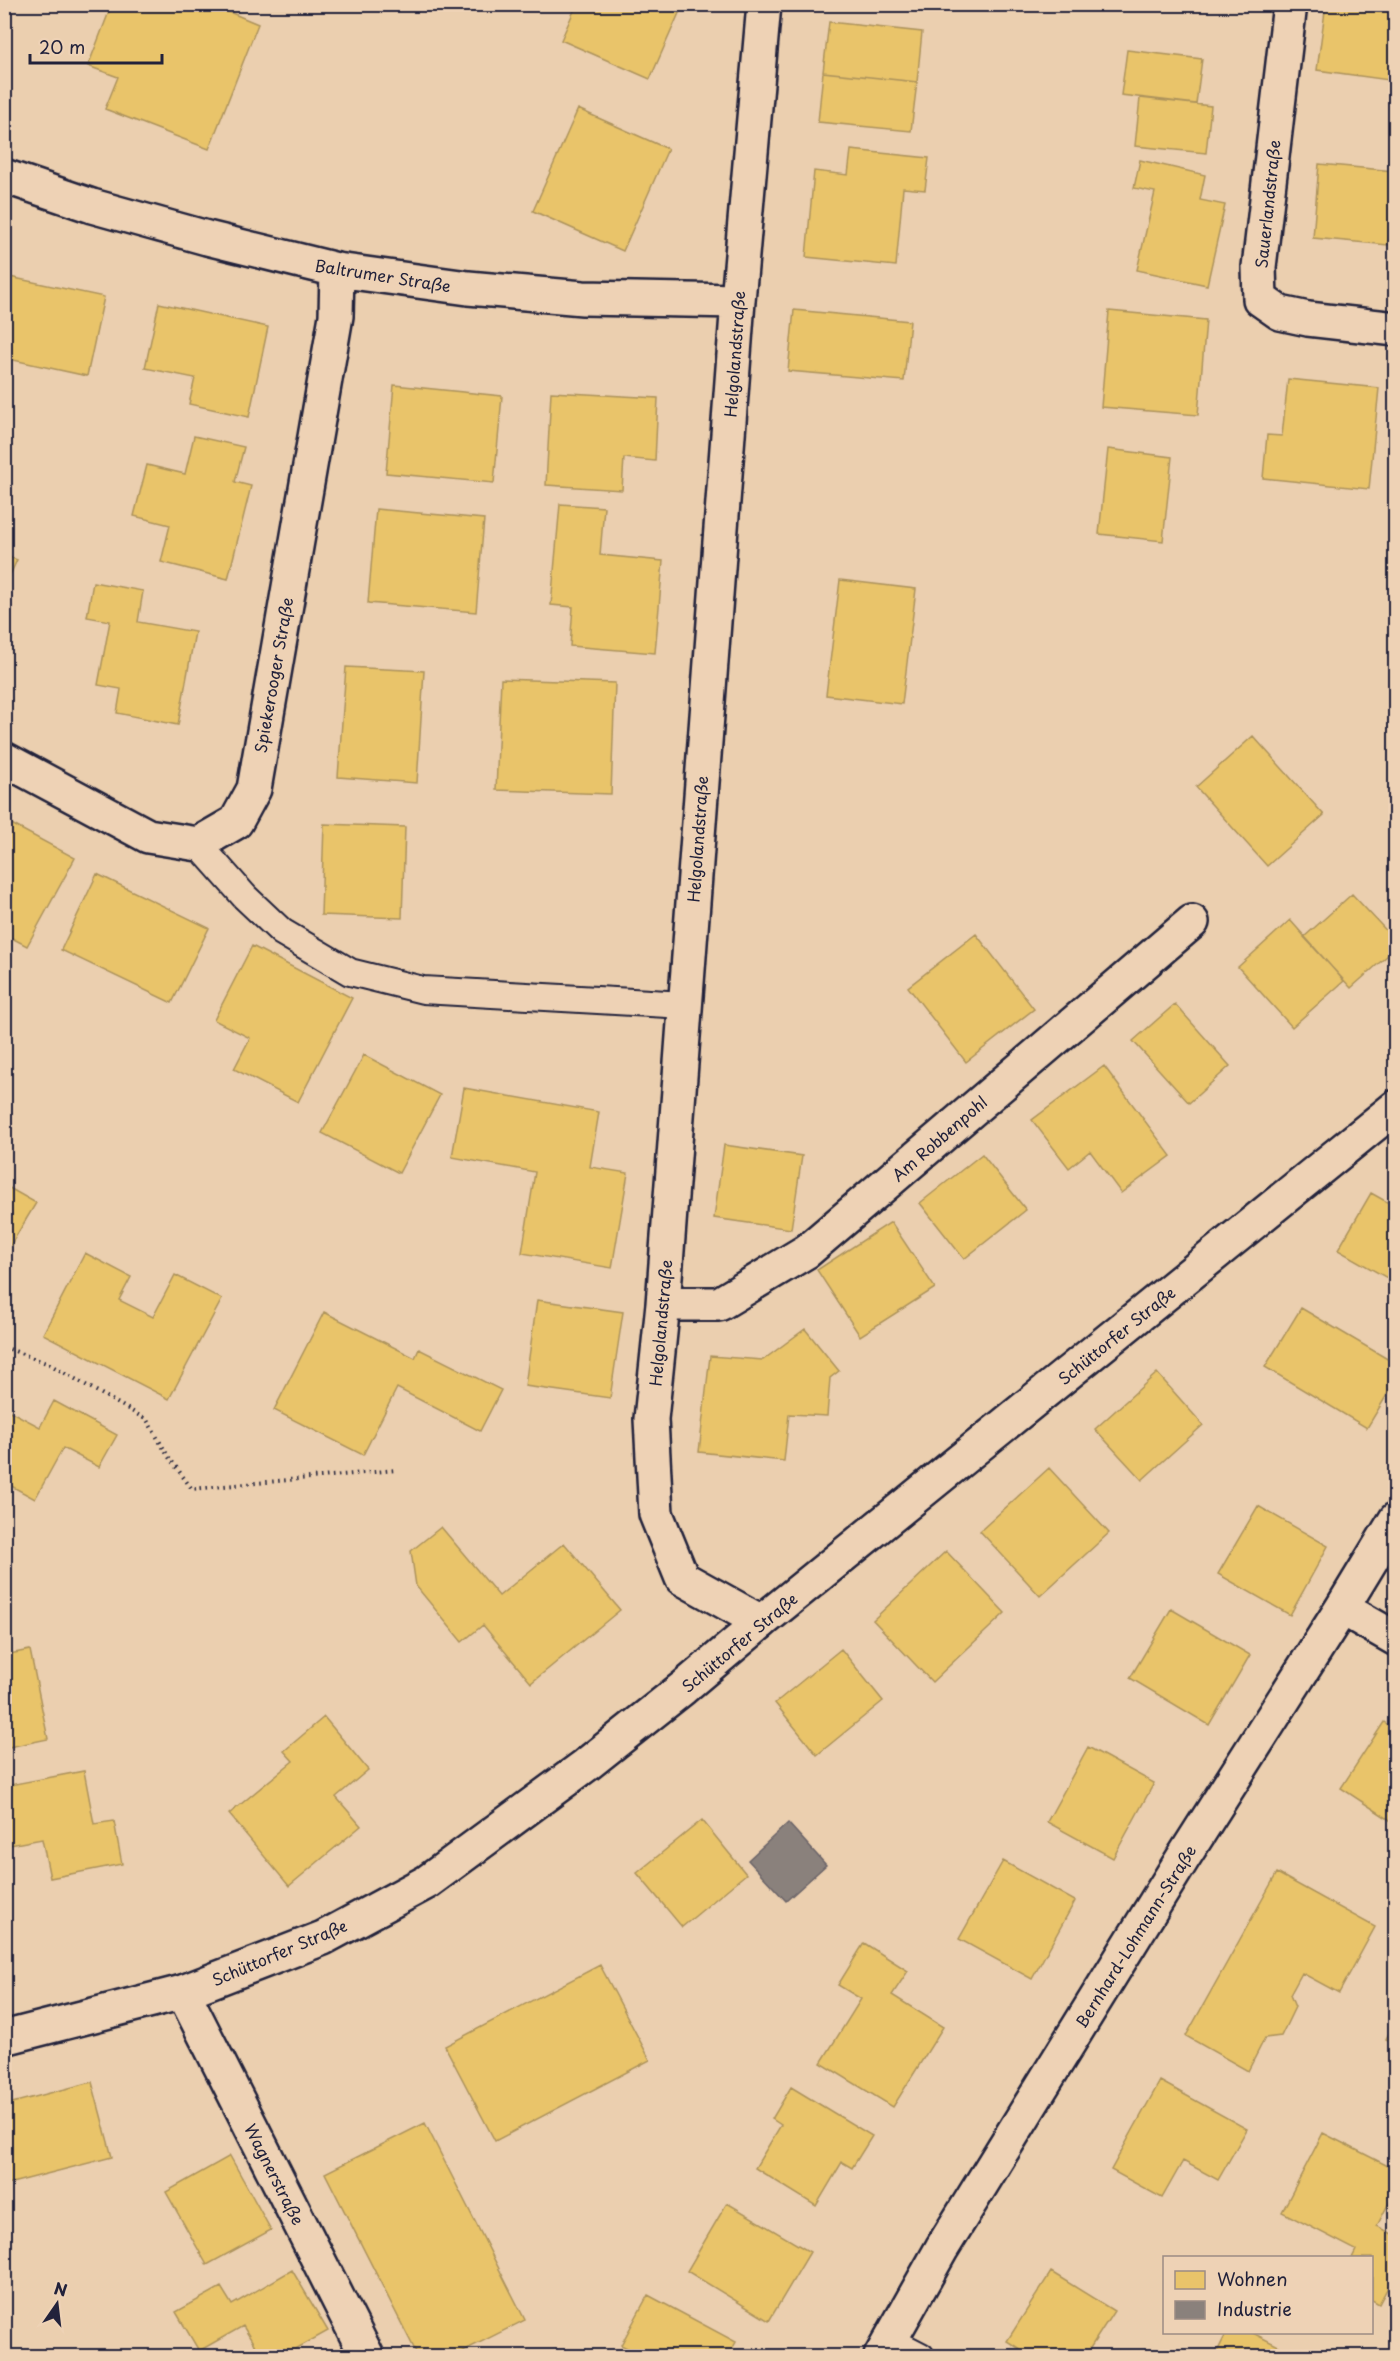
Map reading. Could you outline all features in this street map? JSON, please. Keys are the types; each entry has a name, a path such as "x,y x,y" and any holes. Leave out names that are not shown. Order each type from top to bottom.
{"street":[{"name":"Helgolandstraße","path":"761,1622 682,1578 656,1514 651,1419 663,1304 738,301 764,4"},
{"name":"Sauerlandstraße","path":"1290,4 1259,267 1260,299 1280,313 1395,329"},
{"name":"Baltrumer Straße","path":"4,176 115,212 337,270 468,288 583,298 738,301"},
{"name":"Spiekerooger Straße","path":"198,844 236,822 254,789 336,316 337,270"},
{"path":"4,759 148,836 198,844"},
{"name":"Am Robbenpohl","path":"663,1304 719,1304 807,1251 1192,922"},
{"name":"Schüttorfer Straße","path":"4,2038 183,1992 323,1938 427,1882 586,1765 683,1688 761,1622 1395,1107"},
{"name":"Bernhard-Lohmann-Straße","path":"886,2348 973,2198 1177,1868 1342,1608 1395,1519"},
{"path":"1342,1608 1395,1639"},
{"name":"Wagnerstraße","path":"183,1992 367,2356"}],"lane":[{"path":"198,844 244,897 282,932 350,972 423,990 685,1005"},
{"path":"886,2348 921,2356"}],"path":[{"path":"4,1347 49,1364 147,1420 192,1489 396,1470"}],"building: Wohnen":[{"path":"112,4 152,4 158,7 159,4 210,4 258,24 209,149 105,109 118,77 88,66"},
{"path":"577,4 683,4 650,79 561,40"},
{"path":"1326,4 1396,4 1396,81 1317,70"},
{"path":"829,22 922,32 917,82 823,72"},
{"path":"1127,50 1202,59 1196,104 1121,95"},
{"path":"823,72 917,82 911,131 818,122"},
{"path":"1140,98 1211,106 1206,153 1135,146"},
{"path":"578,109 668,149 623,251 533,211"},
{"path":"851,150 929,158 925,190 903,188 896,266 806,257 814,171 848,175"},
{"path":"1140,160 1205,175 1200,200 1225,205 1207,285 1137,270 1155,192 1134,188"},
{"path":"1319,164 1394,171 1388,245 1313,238"},
{"path":"5,276 104,297 87,376 4,358"},
{"path":"159,303 268,327 249,417 189,404 195,378 145,368"},
{"path":"794,310 910,321 904,381 788,371"},
{"path":"1109,311 1206,320 1198,415 1101,407"},
{"path":"1288,379 1379,388 1369,489 1263,478 1267,435 1282,436"},
{"path":"394,385 502,396 494,483 386,473"},
{"path":"551,392 658,398 655,461 624,458 622,490 546,485"},
{"path":"194,436 244,447 235,482 251,486 228,579 161,562 170,525 134,516 147,465 185,474"},
{"path":"1108,449 1172,457 1163,541 1099,534"},
{"path":"560,504 604,507 600,555 663,561 655,653 570,646 573,607 551,605"},
{"path":"376,509 484,519 476,612 368,603"},
{"path":"4,555 17,560 4,588"},
{"path":"840,580 916,589 902,704 826,695"},
{"path":"93,582 143,591 138,622 195,632 178,725 117,713 121,689 98,685 110,621 87,617"},
{"path":"346,667 424,671 417,783 338,777"},
{"path":"501,679 615,683 611,794 496,790"},
{"path":"1253,736 1324,815 1267,866 1196,787"},
{"path":"4,820 75,858 27,946 4,934"},
{"path":"324,824 405,827 402,918 321,915"},
{"path":"97,874 209,928 172,1003 61,950"},
{"path":"1352,894 1396,941 1396,948 1351,988 1304,937"},
{"path":"1290,920 1344,981 1292,1027 1238,967"},
{"path":"976,934 1034,1009 966,1062 908,987"},
{"path":"252,946 352,998 298,1102 234,1069 250,1038 214,1020"},
{"path":"1175,1004 1230,1066 1189,1103 1133,1041"},
{"path":"364,1055 440,1095 399,1173 322,1133"},
{"path":"1104,1066 1171,1156 1121,1193 1090,1151 1069,1168 1032,1120"},
{"path":"464,1088 599,1112 590,1167 628,1173 612,1268 522,1253 535,1172 452,1157"},
{"path":"724,1145 802,1156 791,1229 714,1218"},
{"path":"982,1154 1026,1210 964,1259 920,1203"},
{"path":"4,1185 36,1203 4,1256"},
{"path":"1371,1193 1396,1207 1396,1283 1338,1250"},
{"path":"891,1222 935,1288 860,1336 817,1270"},
{"path":"85,1253 131,1277 119,1300 153,1317 175,1275 222,1299 169,1399 43,1334"},
{"path":"537,1300 623,1312 610,1398 525,1386"},
{"path":"1301,1308 1396,1364 1396,1380 1367,1428 1265,1367"},
{"path":"324,1312 415,1358 419,1349 501,1390 480,1431 397,1388 363,1455 274,1410"},
{"path":"805,1329 839,1371 830,1378 827,1416 789,1414 784,1461 699,1452 710,1356 763,1360"},
{"path":"1157,1373 1203,1425 1142,1480 1095,1429"},
{"path":"54,1401 117,1435 99,1467 63,1448 35,1499 4,1482 4,1408 40,1427"},
{"path":"1049,1468 1109,1533 1040,1596 980,1531"},
{"path":"1258,1506 1328,1546 1290,1615 1218,1574"},
{"path":"441,1527 499,1596 564,1543 620,1610 531,1683 483,1625 462,1642 416,1586 411,1551"},
{"path":"946,1551 1005,1613 932,1682 873,1620"},
{"path":"1171,1609 1250,1655 1209,1725 1130,1678"},
{"path":"841,1649 883,1701 817,1755 775,1703"},
{"path":"30,1650 48,1739 4,1748 4,1655"},
{"path":"324,1717 368,1770 336,1797 361,1826 289,1886 229,1814 293,1761 284,1751"},
{"path":"1384,1722 1396,1730 1396,1824 1341,1788"},
{"path":"1088,1747 1154,1783 1113,1858 1047,1822"},
{"path":"84,1771 94,1824 114,1821 122,1864 50,1878 42,1839 4,1846 4,1786"},
{"path":"702,1820 746,1874 682,1927 637,1873"},
{"path":"1003,1861 1075,1901 1032,1979 959,1939"},
{"path":"1277,1873 1375,1927 1339,1993 1302,1973 1290,1995 1295,2007 1281,2036 1265,2038 1248,2071 1186,2036"},
{"path":"864,1943 908,1971 892,1995 943,2027 893,2107 821,2063 861,1999 838,1985"},
{"path":"600,1965 650,2060 495,2141 445,2046"},
{"path":"1396,2021 1396,2044 1386,2039"},
{"path":"1160,2081 1247,2129 1218,2180 1183,2161 1162,2198 1111,2170"},
{"path":"92,2082 112,2157 4,2185 4,2105"},
{"path":"791,2087 872,2136 852,2168 842,2162 816,2206 755,2168 781,2125 772,2119"},
{"path":"425,2123 525,2320 453,2356 418,2356 325,2173"},
{"path":"1323,2133 1396,2170 1396,2189 1377,2226 1396,2236 1396,2272 1379,2304 1373,2301 1373,2256 1353,2256 1356,2250 1282,2212"},
{"path":"230,2156 271,2230 207,2265 166,2192"},
{"path":"727,2203 810,2252 769,2321 687,2271"},
{"path":"292,2270 328,2331 283,2356 261,2356 243,2326 199,2351 176,2312 221,2287 232,2305"},
{"path":"1051,2272 1114,2311 1085,2356 1031,2356 1007,2341"},
{"path":"648,2295 736,2342 728,2356 643,2356 621,2345"},
{"path":"1226,2334 1255,2334 1298,2356 1215,2356"}],"building: Industrie":[{"path":"788,1823 826,1865 786,1901 748,1860"}]}
